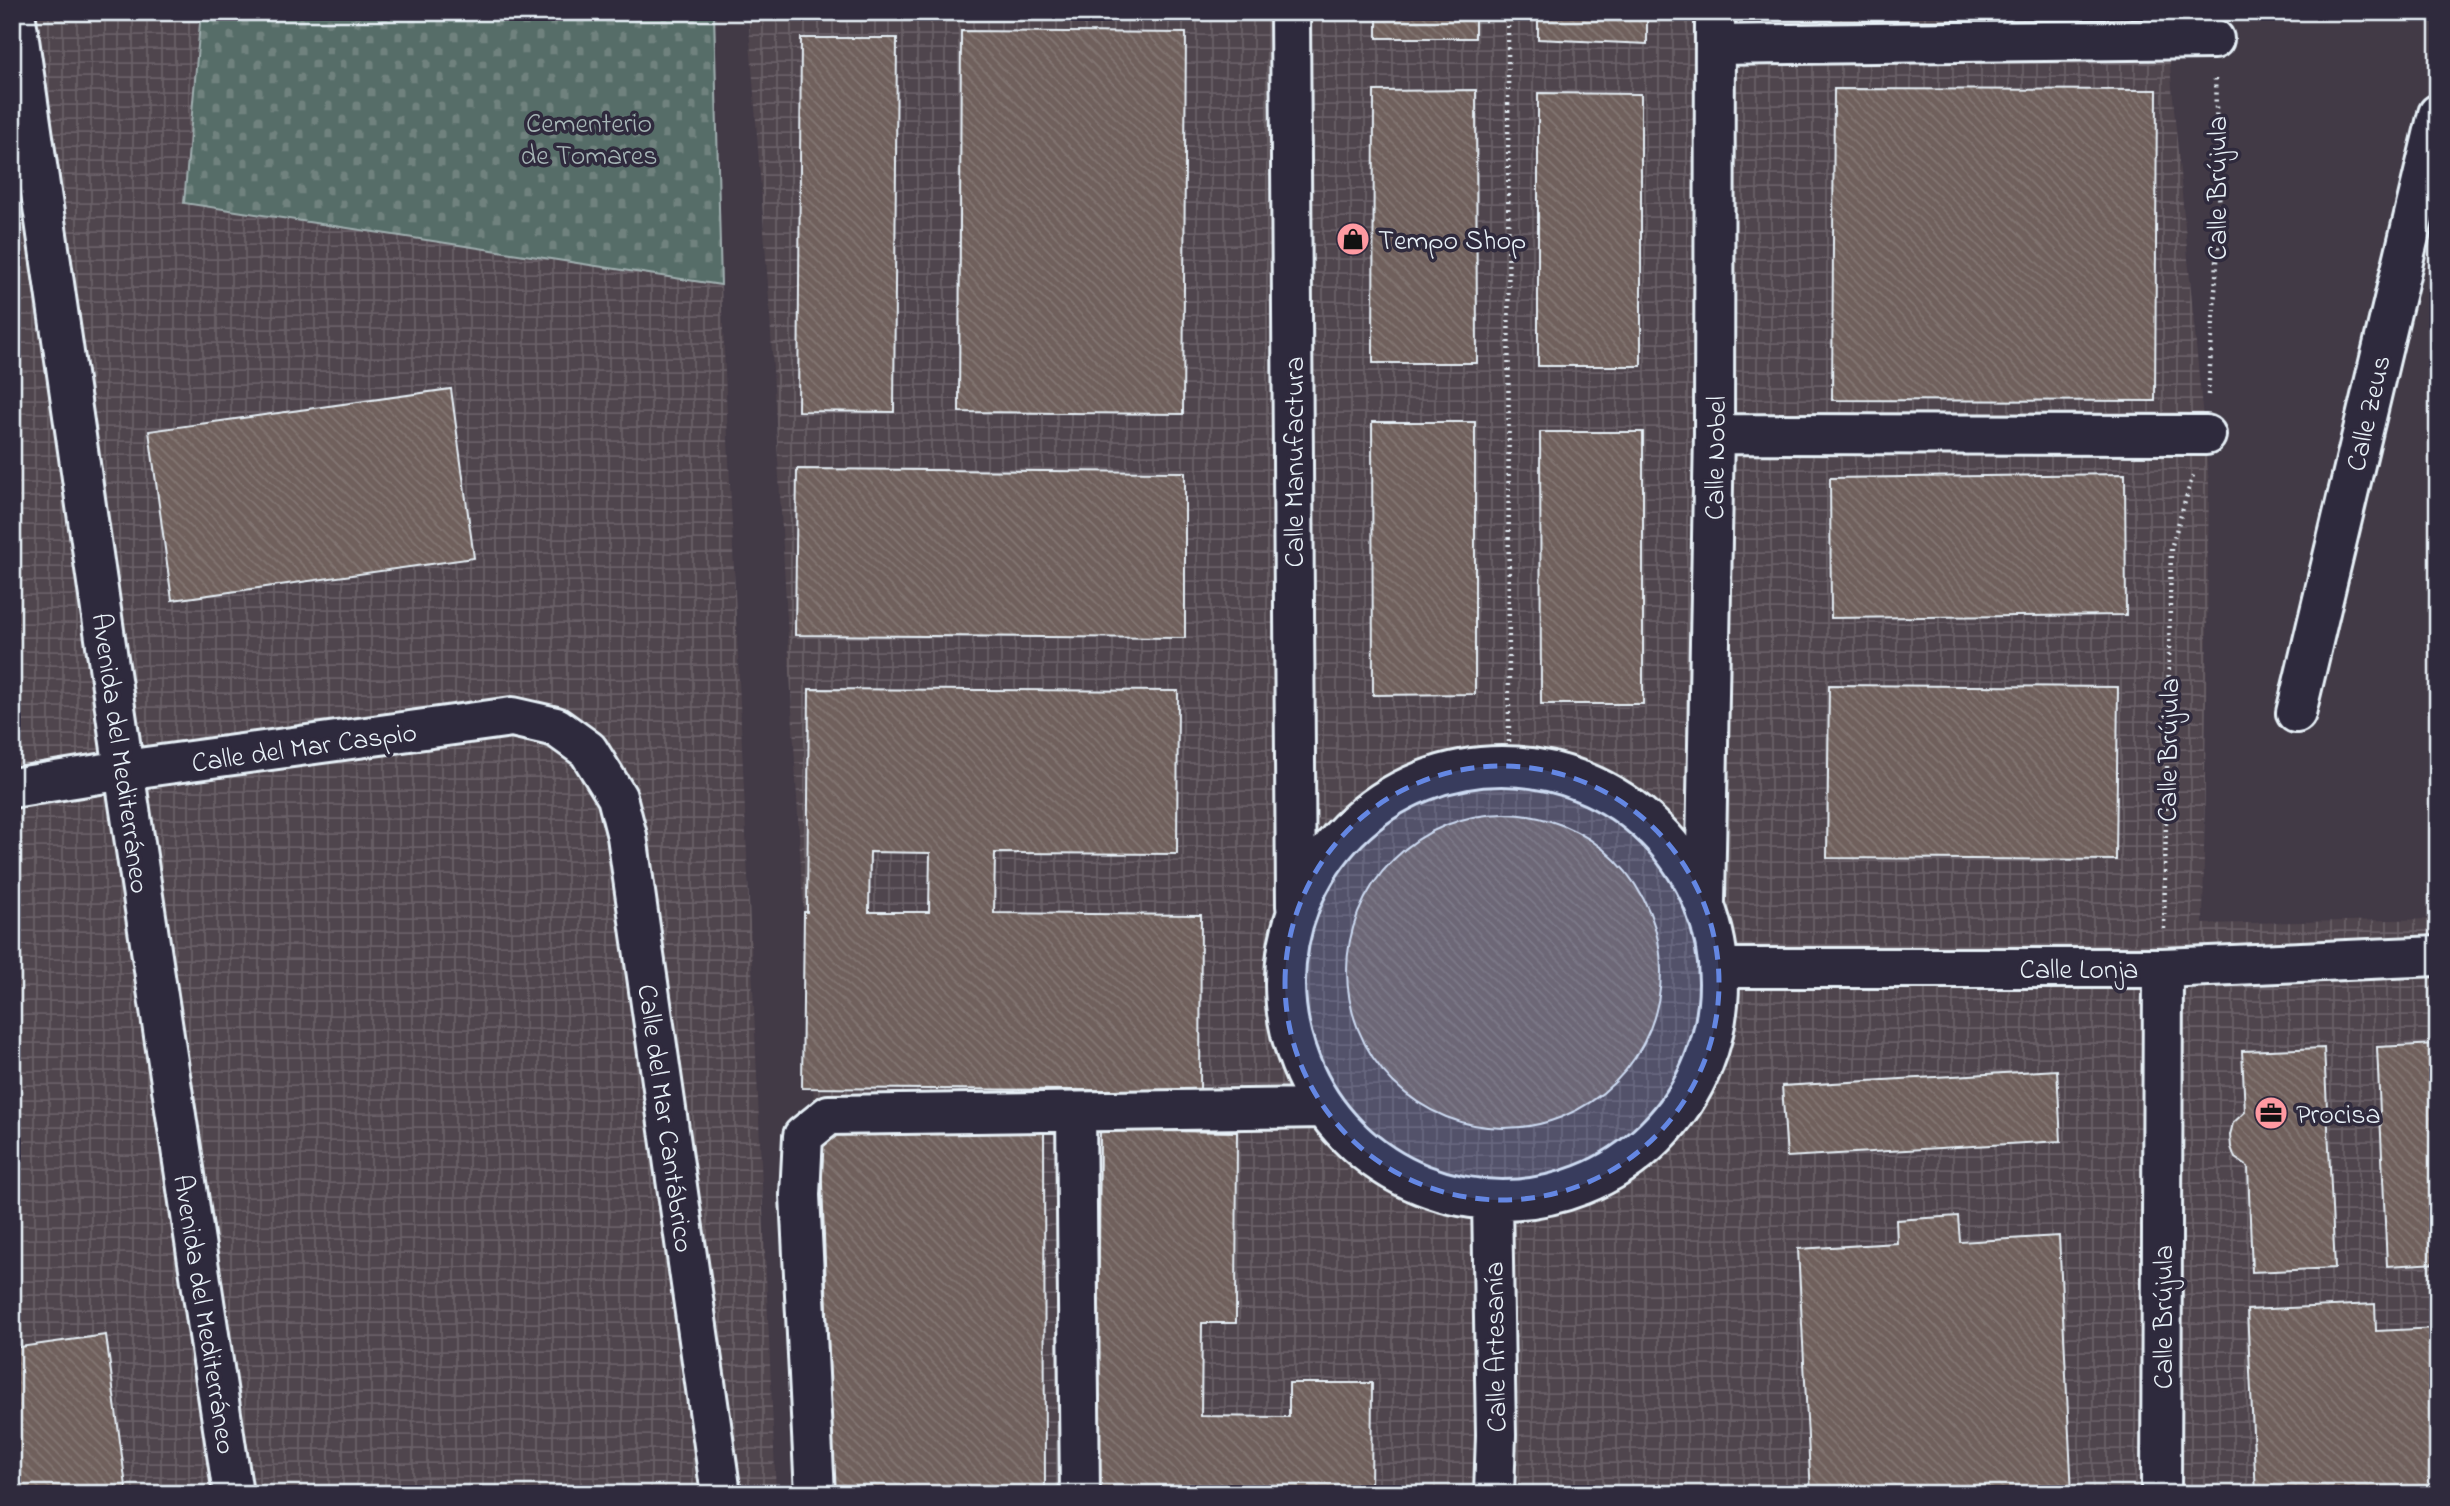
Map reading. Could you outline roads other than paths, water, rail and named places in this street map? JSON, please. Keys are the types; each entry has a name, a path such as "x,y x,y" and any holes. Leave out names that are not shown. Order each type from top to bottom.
{"street":[{"name":"Avenida del Mediterráneo","path":"15,12 124,771 233,1494"},
{"name":"Calle Manufactura","path":"1290,12 1296,912"},
{"path":"1715,29 2214,39"},
{"name":"Calle Nobel","path":"1705,904 1714,434 1715,29"},
{"name":"Calle Zeus","path":"2296,713 2438,114"},
{"path":"1714,434 2206,435"},
{"name":"Calle del Mar Caspio","path":"12,788 512,717 555,727 588,750"},
{"name":"Calle del Mar Cantábrico","path":"588,750 617,797 627,836 721,1494"},
{"path":"1509,765 1572,776 1628,805 1674,849 1705,904 1719,968 1715,1029 1693,1087 1657,1136 1609,1173 1552,1196 1492,1201 1443,1193 1396,1174 1356,1145 1324,1108 1294,1047 1285,979 1296,912 1321,863 1357,820 1403,789 1455,770 1509,765"},
{"name":"Calle Lonja","path":"1719,968 2163,968 2438,956"},
{"name":"Calle Brújula","path":"2161,1494 2163,968"},
{"path":"815,1494 800,1195 803,1136 829,1115 1324,1108"},
{"path":"1076,1113 1080,1494"},
{"name":"Calle Artesanía","path":"1492,1201 1496,1434 1494,1494"}],"place":[{"name":"Tempo Shop","path":"1353,239"},
{"name":"Procisa","path":"2271,1113"}],"park label":[{"name":"Cementerio de Tomares","path":"589,138"}]}
